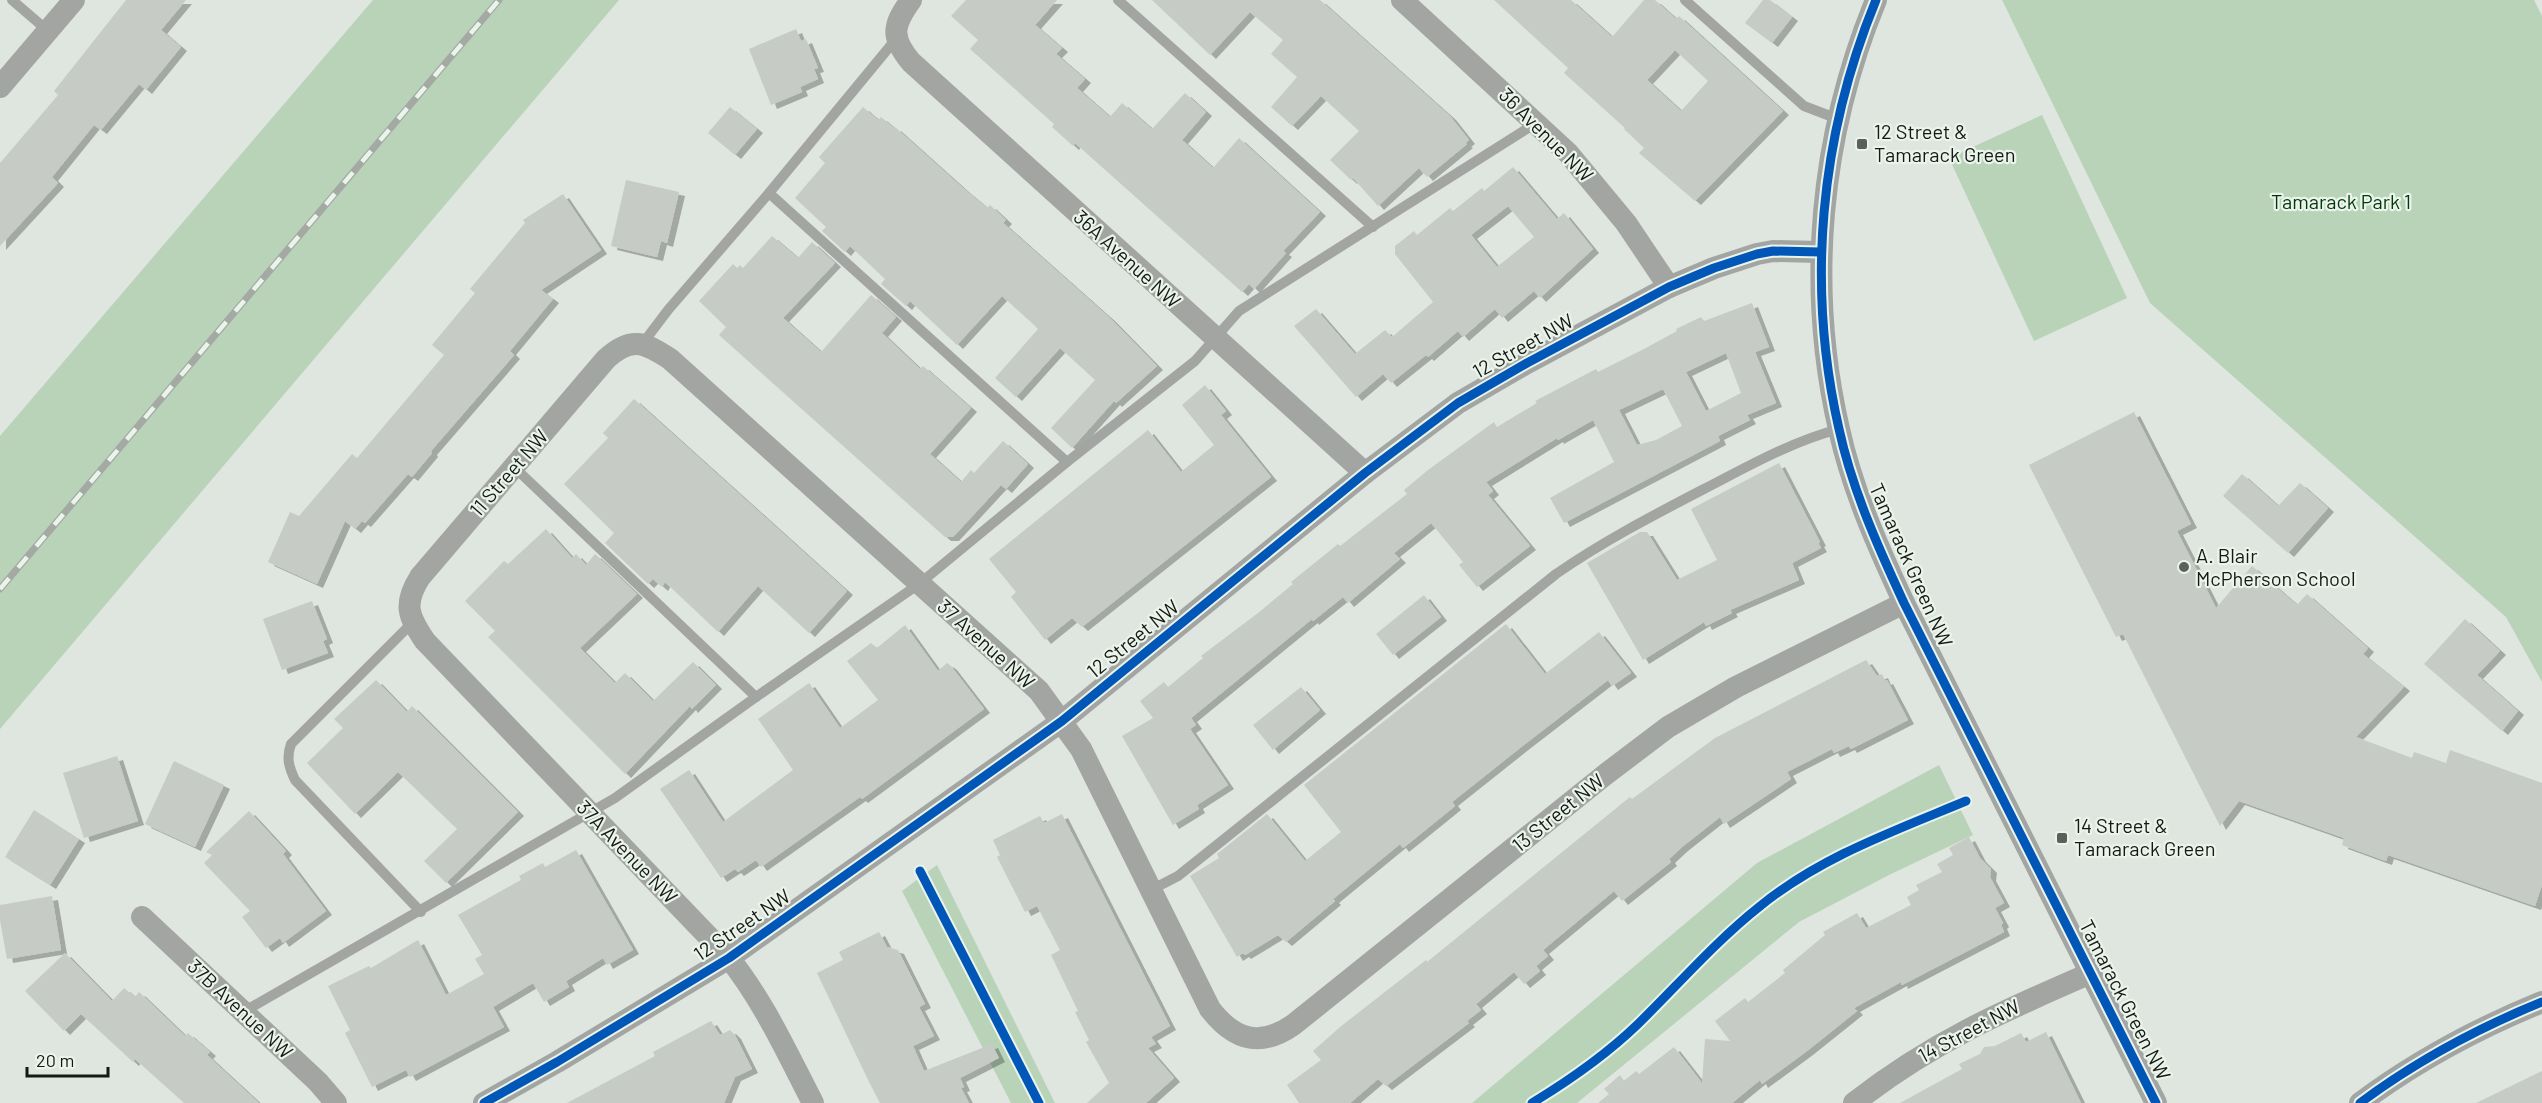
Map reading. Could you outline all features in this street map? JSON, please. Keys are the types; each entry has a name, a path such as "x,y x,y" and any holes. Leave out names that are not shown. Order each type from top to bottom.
{"street":[{"path":"0,87 74,0"},
{"path":"896,39 899,18 911,0"},
{"name":"36 Avenue NW","path":"1402,0 1568,153 1626,223 1669,287"},
{"name":"Tamarack Green NW","path":"1876,0 1854,60 1839,119 1829,171 1820,252 1822,317 1839,429 1871,529 1904,603 2156,1103"},
{"name":"36A Avenue NW","path":"896,39 911,62 1365,473"},
{"name":"12 Street NW","path":"484,1103 557,1062 729,958 1062,721 1365,473 1458,403 1527,363 1669,287 1734,260 1756,254 1773,251 1820,252"},
{"name":"11 Street NW","path":"412,622 409,603 411,591 420,577 606,359 624,345 641,343"},
{"name":"37 Avenue NW","path":"641,343 670,359 1039,691 1081,749 1210,1010 1230,1031"},
{"name":"13 Street NW","path":"1230,1031 1254,1038 1281,1033 1668,727 1736,687 1904,603"},
{"name":"37A Avenue NW","path":"412,622 425,641 729,958 761,1003 813,1103"},
{"name":"37B Avenue NW","path":"142,917 318,1082 336,1103"},
{"name":"14 Street NW","path":"1854,1103 1888,1077 1947,1039 2001,1012 2091,973"},
{"path":"2360,1103 2414,1065 2468,1036 2542,1002"}],"lane":[{"path":"12,0 48,32"},
{"path":"1118,0 1373,227"},
{"path":"1685,0 1804,106 1839,119"},
{"path":"641,343 896,39"},
{"path":"243,1012 421,912 615,798 919,584 1067,462 1196,361 1239,311 1537,123"},
{"path":"769,193 1067,462"},
{"path":"1151,890 1178,876 1556,574 1593,548 1767,456 1807,438 1839,429"},
{"path":"514,467 756,697"},
{"path":"412,622 291,744 288,766 295,780 421,912"}],"green space":[{"path":"373,0 619,0 0,729 0,436"},
{"name":"Tamarack Park 1","path":"2002,0 2534,0 2542,16 2542,682 2506,617 2150,303"},
{"path":"2042,115 2127,298 2034,341 1949,158"},
{"path":"1939,765 1973,835 1799,922 1577,1103 1472,1103 1757,863"},
{"path":"937,865 1055,1103 1011,1103 902,891"}],"building":[{"path":"126,0 186,0 161,30 181,47 146,90 139,84 101,130 94,125 52,177 58,183 0,246 0,163 58,95 54,91"},
{"path":"966,0 1057,0 1035,25 1062,48 1056,54 1085,79 1077,88 1110,117 1122,103 1152,129 1185,93 1206,112 1182,140 1213,168 1239,138 1320,212 1283,251 1286,253 1254,289 1249,284 1242,292 1075,143 1073,146 1052,127 1054,124 970,49 978,40 951,16"},
{"path":"1152,0 1320,0 1450,116 1469,140 1427,177 1419,168 1378,206 1353,178 1351,180 1330,160 1359,131 1321,96 1292,126 1271,107 1297,77 1271,54 1283,40 1250,12 1210,55"},
{"path":"1494,0 1571,0 1612,37 1644,0 1655,0 1676,19 1679,16 1783,111 1695,201 1639,153 1644,148 1564,73 1568,68","holes":["1675,50 1708,81 1681,111 1647,80"]},
{"path":"1763,0 1770,0 1792,17 1772,43 1745,23"},
{"path":"796,29 801,41 806,39 818,68 814,69 818,79 800,87 802,92 771,105 749,49"},
{"path":"730,107 757,129 735,155 708,133"},
{"path":"863,107 878,120 881,117 895,127 987,208 990,205 1006,220 1003,223 1110,318 1157,366 1116,403 1114,401 1072,448 1051,428 1095,380 1060,348 1016,397 995,378 1038,329 1002,296 957,345 910,301 906,306 881,284 885,279 850,246 845,252 822,231 826,227 795,198 825,163 819,157"},
{"path":"1513,167 1557,219 1564,213 1593,249 1540,298 1534,291 1502,318 1495,309 1463,337 1458,331 1428,357 1426,355 1391,383 1383,374 1356,397 1294,326 1316,309 1355,354 1385,330 1392,337 1433,302 1395,254 1395,246 1414,231 1417,235 1450,208 1453,211 1482,188 1484,191","holes":["1508,206 1534,237 1497,267 1471,235"]},
{"path":"626,180 679,192 667,243 661,241 657,257 611,246"},
{"path":"563,194 601,250 541,290 553,299 510,351 514,355 431,451 432,453 412,477 408,474 365,523 362,521 355,529 345,521 317,584 268,562 290,512 299,516 352,454 357,458 444,355 432,345 475,293 470,289 525,223 523,220"},
{"path":"772,236 798,258 812,242 835,263 783,318 821,352 871,295 896,317 882,333 920,369 923,366 971,408 930,454 961,482 971,470 974,473 1003,441 1028,464 1006,489 1001,485 953,537 945,537 719,335 726,327 699,301 733,264 737,268 740,265 743,268"},
{"path":"1752,303 1769,347 1755,352 1776,403 1747,415 1750,420 1718,436 1720,441 1564,523 1550,498 1614,462 1593,420 1558,440 1557,438 1486,482 1493,491 1488,495 1530,546 1477,587 1459,565 1463,562 1431,523 1394,553 1400,559 1348,603 1343,597 1313,621 1312,619 1191,718 1196,725 1190,729 1228,785 1197,805 1199,809 1173,825 1122,736 1153,718 1140,701 1164,682 1168,687 1203,658 1201,656 1258,613 1293,584 1291,582 1338,544 1340,546 1407,494 1404,490 1428,470 1494,422 1497,427 1537,403 1535,401 1596,369 1598,372 1701,317 1704,321","holes":["1726,353 1741,393 1706,411 1686,372","1663,389 1682,426 1656,440 1637,445 1619,410"]},
{"path":"1205,385 1226,411 1221,415 1271,477 1082,627 1072,618 1045,640 1011,597 1016,592 989,559 1148,430 1181,472 1214,445 1182,405"},
{"path":"634,399 847,591 809,633 758,586 718,632 665,582 662,587 653,579 648,584 605,543 614,533 564,484 608,438 603,433"},
{"name":"A. Blair McPherson School","path":"2134,412 2191,524 2177,531 2216,608 2252,566 2297,605 2307,594 2368,648 2363,654 2404,687 2356,737 2412,758 2414,752 2446,763 2450,750 2542,783 2542,885 2535,906 2388,855 2386,861 2342,845 2344,838 2239,801 2220,826 2123,634 2116,637 2029,465"},
{"path":"1779,463 1820,542 1818,543 1821,548 1792,563 1799,580 1730,610 1732,613 1706,626 1704,622 1643,660 1587,563 1640,532 1647,532 1677,580 1717,560 1691,509"},
{"path":"2242,474 2278,506 2300,483 2328,508 2288,553 2223,496"},
{"path":"546,529 572,558 576,554 586,565 595,554 637,594 580,648 615,683 625,673 653,701 693,662 716,685 692,709 690,706 625,774 488,637 495,631 465,601 504,561 508,564"},
{"path":"1424,595 1441,617 1393,655 1376,634"},
{"path":"312,601 327,639 323,641 328,653 282,670 263,619"},
{"path":"2465,619 2500,651 2477,675 2518,711 2502,731 2424,664"},
{"path":"1506,624 1545,674 1599,632 1631,673 1612,686 1608,680 1525,744 1452,802 1455,806 1418,836 1403,848 1400,844 1333,899 1335,901 1286,942 1278,935 1245,955 1243,953 1237,957 1190,876 1219,858 1217,854 1267,814 1305,861 1341,832 1304,785"},
{"path":"905,625 938,671 947,663 951,666 984,709 862,799 860,797 761,867 756,860 738,872 735,869 721,878 660,789 689,770 723,822 793,770 758,719 809,683 840,728 878,700 847,661 871,643 877,648"},
{"path":"1866,660 1877,676 1882,674 1885,681 1887,680 1908,720 1851,749 1849,746 1834,753 1832,749 1787,772 1791,779 1724,824 1720,817 1682,847 1669,859 1671,862 1622,901 1614,891 1543,950 1548,956 1536,966 1540,971 1524,984 1514,972 1476,1004 1481,1010 1467,1021 1469,1023 1386,1086 1378,1079 1350,1103 1299,1103 1287,1085 1321,1060 1313,1051 1340,1027 1426,960 1427,962 1630,797 1632,799 1715,738"},
{"path":"376,680 407,712 412,706 518,812 446,883 424,861 457,829 398,772 355,814 307,763 343,728 334,719"},
{"path":"1301,687 1320,710 1273,750 1253,725"},
{"path":"117,756 138,821 84,838 63,773"},
{"path":"174,761 224,785 195,847 145,824"},
{"path":"34,810 79,839 50,885 5,857"},
{"path":"249,811 286,851 283,854 326,911 283,943 280,938 266,948 242,917 250,911 204,863 212,855 206,852"},
{"path":"1062,814 1170,1026 1151,1037 1156,1044 1148,1048 1174,1078 1146,1103 1087,1103 1109,1083 1086,1042 1089,1040 1075,1012 1078,1011 1051,955 1060,950 1037,906 1025,912 997,857 1000,855 993,840 1040,816 1044,823"},
{"path":"1969,837 1980,858 1991,869 1990,877 2004,903 1995,908 2003,923 2001,925 2004,932 1902,985 1901,982 1854,1008 1857,1011 1807,1051 1762,1084 1760,1080 1732,1103 1598,1103 1609,1094 1604,1089 1620,1075 1624,1081 1636,1071 1639,1074 1674,1047 1702,1083 1705,1039 1730,1041 1715,1021 1745,998 1748,1002 1785,973 1783,970 1825,935 1823,932 1857,913 1866,928 1911,905 1907,897 1919,890 1916,885 1942,872 1937,864 1953,855 1949,848"},
{"path":"576,850 633,950 607,965 603,958 566,981 569,987 544,1002 533,983 493,1007 504,1027 410,1077 406,1070 372,1087 345,1033 350,1030 328,986 369,966 371,968 418,940 446,995 484,974 475,959 482,955 458,915 521,880 519,876 543,863 545,867"},
{"path":"52,896 61,950 7,959 0,920 0,905"},
{"path":"879,932 887,947 898,950 925,1004 919,1007 934,1036 913,1046 924,1071 992,1044 999,1058 960,1078 964,1087 961,1088 969,1103 880,1103 817,973 843,960 839,952"},
{"path":"65,953 112,1001 124,988 135,997 139,992 185,1036 188,1033 210,1052 207,1055 259,1103 184,1103 135,1059 133,1062 81,1014 64,1031 25,991"},
{"path":"711,1021 720,1035 730,1030 735,1035 752,1069 735,1077 724,1103 567,1103 655,1056 653,1052"},
{"path":"2046,1032 2081,1103 1900,1103 1962,1069 1959,1064 1980,1054 1984,1047 1995,1046 2021,1033 2026,1042"},
{"path":"2542,1071 2542,1103 2476,1103"}],"railway":[{"path":"0,589 499,0"}],"cycle path":[{"path":"1876,0 1857,52 1842,104 1831,158 1824,212 1821,266 1823,320 1829,375 1844,451 1867,518 1904,603 2156,1103"},
{"path":"484,1103 557,1062 729,958 1062,721 1365,473 1458,403 1527,363 1669,287 1714,268 1773,251 1820,252"},
{"path":"1532,1103 1574,1076 1613,1046 1727,935 1782,889 1858,846 1966,801"},
{"path":"920,871 1039,1103"},
{"path":"2360,1103 2448,1047 2542,1002"}],"place":[{"name":"12 Street & Tamarack Green","path":"1862,144"},
{"name":"A. Blair McPherson School","path":"2184,567"},
{"name":"14 Street & Tamarack Green","path":"2062,838"}]}
